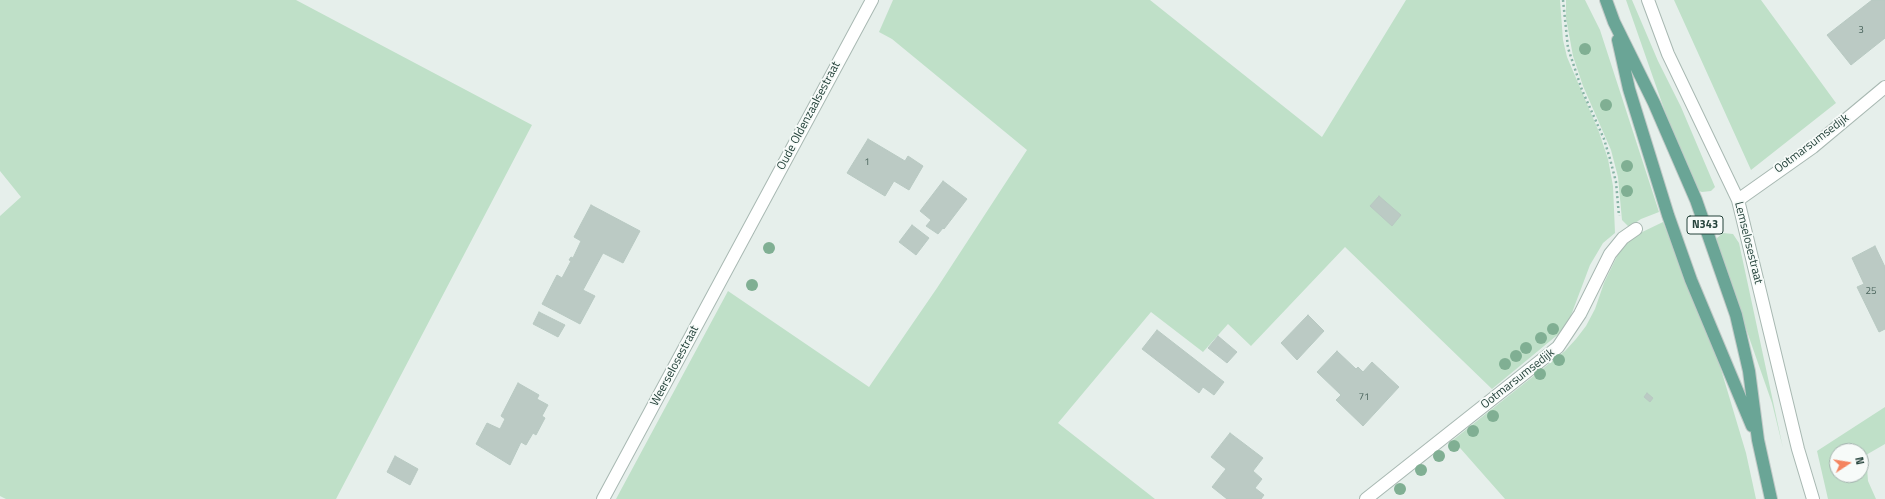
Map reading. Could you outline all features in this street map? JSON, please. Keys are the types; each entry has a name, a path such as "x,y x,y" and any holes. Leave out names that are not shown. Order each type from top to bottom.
{"main road":[{"name":"N343","path":"1606,0 1614,22 1654,103 1696,200 1736,315 1749,371 1758,440 1771,499"},
{"name":"N343","path":"1614,22 1629,89 1668,215 1692,280 1758,440"}],"street":[{"name":"Oude Oldenzaalsestraat","path":"747,233 872,0"},
{"name":"Lemselosestraat","path":"1648,0 1668,54 1738,200 1798,449 1813,499"},
{"name":"Ootmarsumsedijk","path":"1738,200 1813,146 1885,87"},
{"name":"Ootmarsumsedijk","path":"1366,499 1558,347 1580,314 1610,254 1623,238 1636,229"},
{"name":"Weerselosestraat","path":"603,499 747,233"}],"path":[{"path":"1563,0 1568,48 1582,90 1604,139 1616,182 1619,218 1623,238"}],"green space":[{"path":"0,0 296,0 532,125 336,499 6,499 0,496 0,216 21,197 0,171"},
{"path":"893,0 1150,0 1322,137 1406,0 1560,0 1563,40 1567,57 1599,132 1608,159 1613,186 1615,233 1603,243 1590,265 1570,318 1561,332 1492,389 1345,247 1251,346 1228,324 1203,352 1151,312 1058,423 1155,499 616,499 728,291 869,387 937,288 1027,150 892,39 879,32"},
{"path":"1566,0 1585,0 1600,30 1659,212 1641,219 1629,227 1622,220 1618,177 1611,150 1583,86 1573,56 1566,18"},
{"path":"1626,0 1632,0 1658,61 1681,107 1715,187 1711,191 1702,192 1692,189"},
{"path":"1674,0 1761,0 1836,103 1751,170"},
{"path":"1663,222 1717,356 1746,453 1756,499 1505,499 1453,440 1565,351 1586,326 1595,309 1604,283 1622,246 1634,236"},
{"path":"1723,233 1733,234 1739,243 1783,448 1772,403 1730,283 1716,251 1717,238"},
{"path":"1885,407 1885,444 1869,453 1869,443 1829,443"},
{"path":"1829,443 1829,483 1869,483 1876,499 1828,499 1817,451"}],"building":[{"path":"1872,0 1885,0 1885,38 1851,65 1827,35"},
{"path":"868,139 905,161 908,156 923,166 909,190 894,181 885,196 847,173"},
{"path":"943,181 967,199 944,229 943,228 938,234 926,226 931,220 920,211"},
{"path":"1379,196 1401,215 1392,226 1370,206"},
{"path":"591,205 640,231 623,263 603,253 583,290 595,296 580,324 542,304 557,275 562,278 571,261 569,260 571,257 573,258 581,241 574,237"},
{"path":"912,225 929,238 916,255 899,242"},
{"path":"1875,246 1885,267 1885,329 1879,332 1857,287 1864,284 1852,258"},
{"path":"539,312 565,325 558,337 533,324"},
{"path":"1308,315 1324,331 1297,360 1281,343"},
{"path":"1157,330 1224,382 1214,395 1203,387 1199,393 1142,349"},
{"path":"1218,336 1237,352 1227,363 1208,348"},
{"path":"1337,351 1356,369 1358,367 1363,372 1372,362 1399,387 1363,426 1336,400 1341,395 1317,372"},
{"path":"518,383 539,395 537,399 548,405 542,416 545,418 536,435 533,433 526,445 521,442 510,465 476,444 487,423 500,429 505,419 501,416"},
{"path":"1647,393 1653,398 1650,402 1644,397"},
{"path":"1230,433 1263,458 1253,471 1262,479 1255,488 1264,495 1261,499 1227,499 1212,487 1226,469 1211,457"},
{"path":"395,456 418,469 410,485 387,472"}]}
